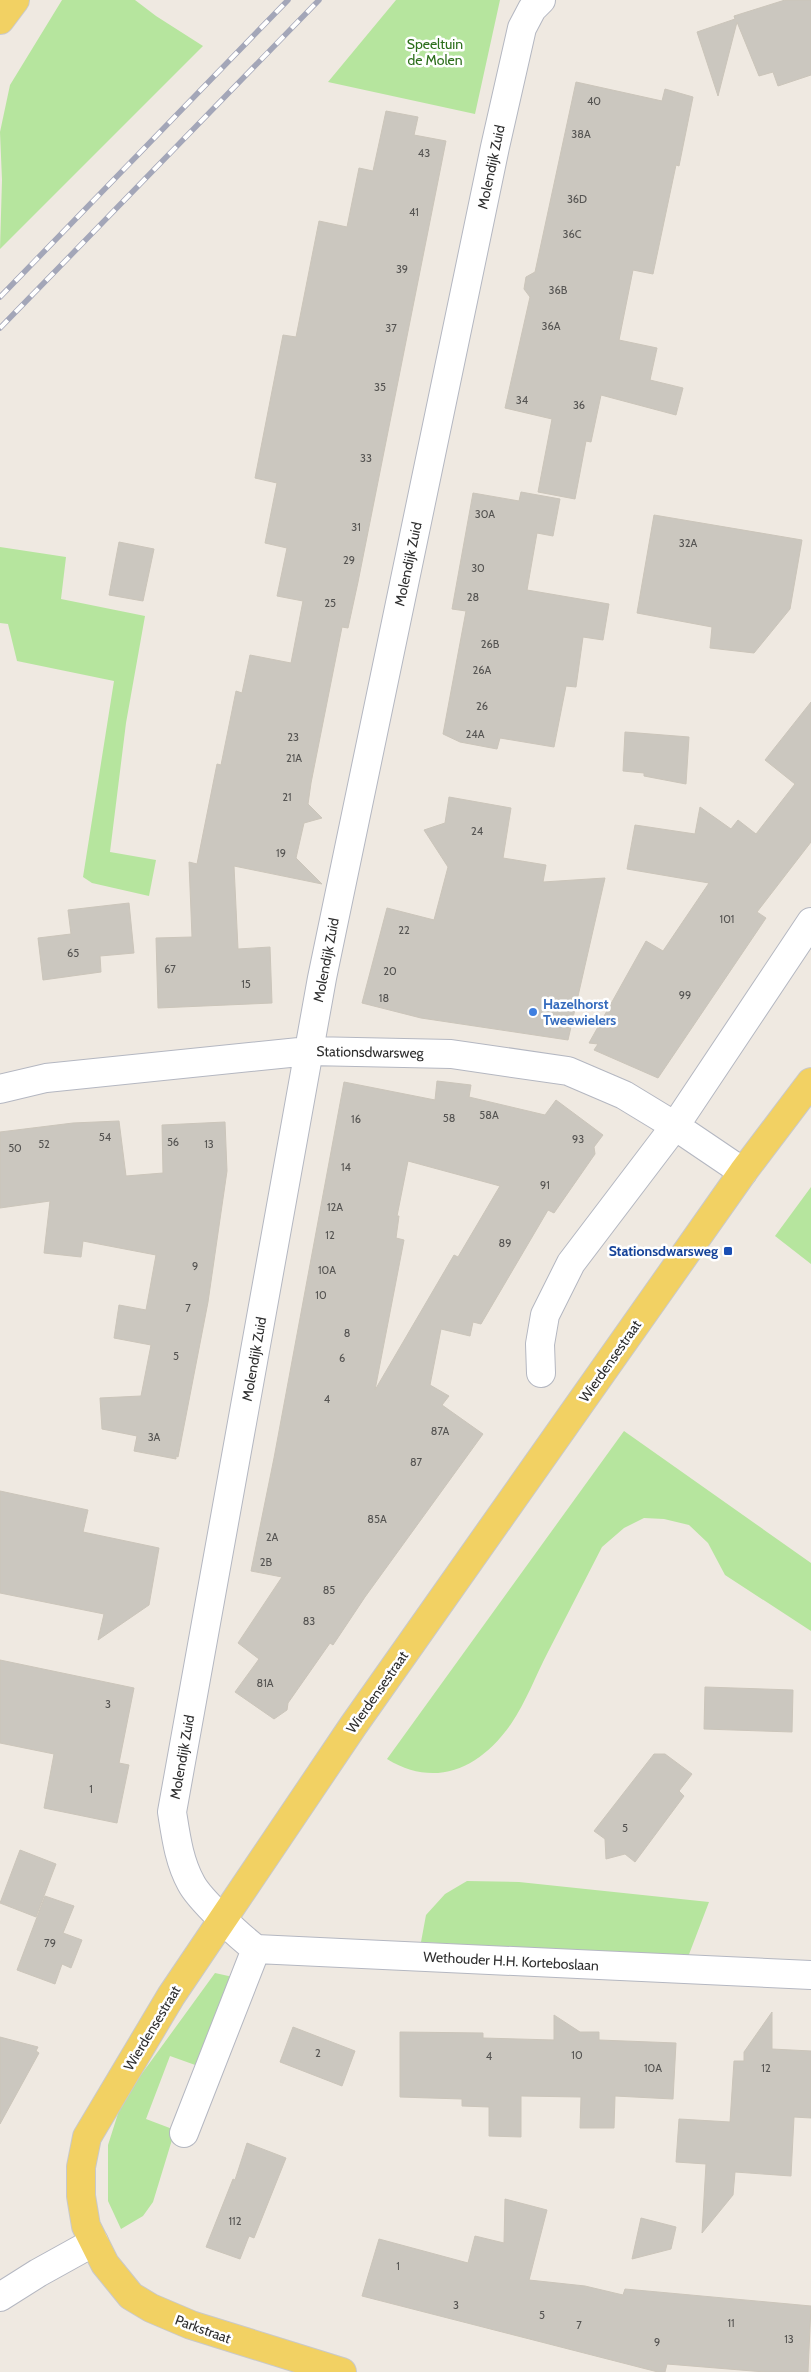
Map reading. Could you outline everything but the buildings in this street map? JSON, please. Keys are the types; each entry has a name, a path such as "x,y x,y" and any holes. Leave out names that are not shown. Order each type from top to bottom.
{"main road":[{"path":"0,20 15,0"},
{"name":"Wierdensestraat","path":"94,2242 86,2226 81,2196 80,2166 87,2137 171,1996 364,1709 743,1172 811,1082"},
{"name":"Parkstraat","path":"94,2242 106,2264 131,2296 151,2308 236,2341 342,2372"}],"street":[{"name":"Molendijk Zuid","path":"222,1918 191,1885 178,1852 172,1812 322,978 495,147 522,28 532,9 541,0"},
{"path":"541,1373 540,1344 545,1315 571,1263 674,1126 811,922"},
{"name":"Stationsdwarsweg","path":"0,1089 46,1078 309,1051 451,1054 568,1071 624,1095 743,1172"},
{"path":"184,2133 256,1949 222,1918"},
{"name":"Wethouder H.H. Korteboslaan","path":"256,1949 811,1975"},
{"path":"0,2297 38,2273 94,2242"}],"green space":[{"path":"62,0 135,0 203,46 0,249 2,180 0,132 10,85"},
{"name":"Speeltuin de Molen","path":"396,0 500,0 475,114 328,82"},
{"path":"0,547 66,557 61,599 145,616 126,723 110,852 156,860 149,896 92,883 83,877 114,681 17,661 8,624 0,623"},
{"path":"811,1187 811,1264 775,1236"},
{"path":"624,1431 811,1563 811,1631 725,1575 708,1543 689,1525 664,1519 644,1518 624,1528 602,1547 521,1707 499,1739 471,1762 456,1769 440,1773 405,1768 387,1759"},
{"path":"467,1881 519,1882 709,1902 688,1957 421,1942 426,1915 445,1894"},
{"path":"215,1973 233,1977 198,2066 170,2056 146,2119 175,2130 153,2202 143,2216 121,2229 108,2201 108,2145 122,2101"}],"railway":[{"path":"0,297 288,0"},
{"path":"0,328 319,0"}],"place":[{"name":"Hazelhorst Tweewielers","path":"533,1012"},
{"name":"Stationsdwarsweg","path":"728,1251"}]}
